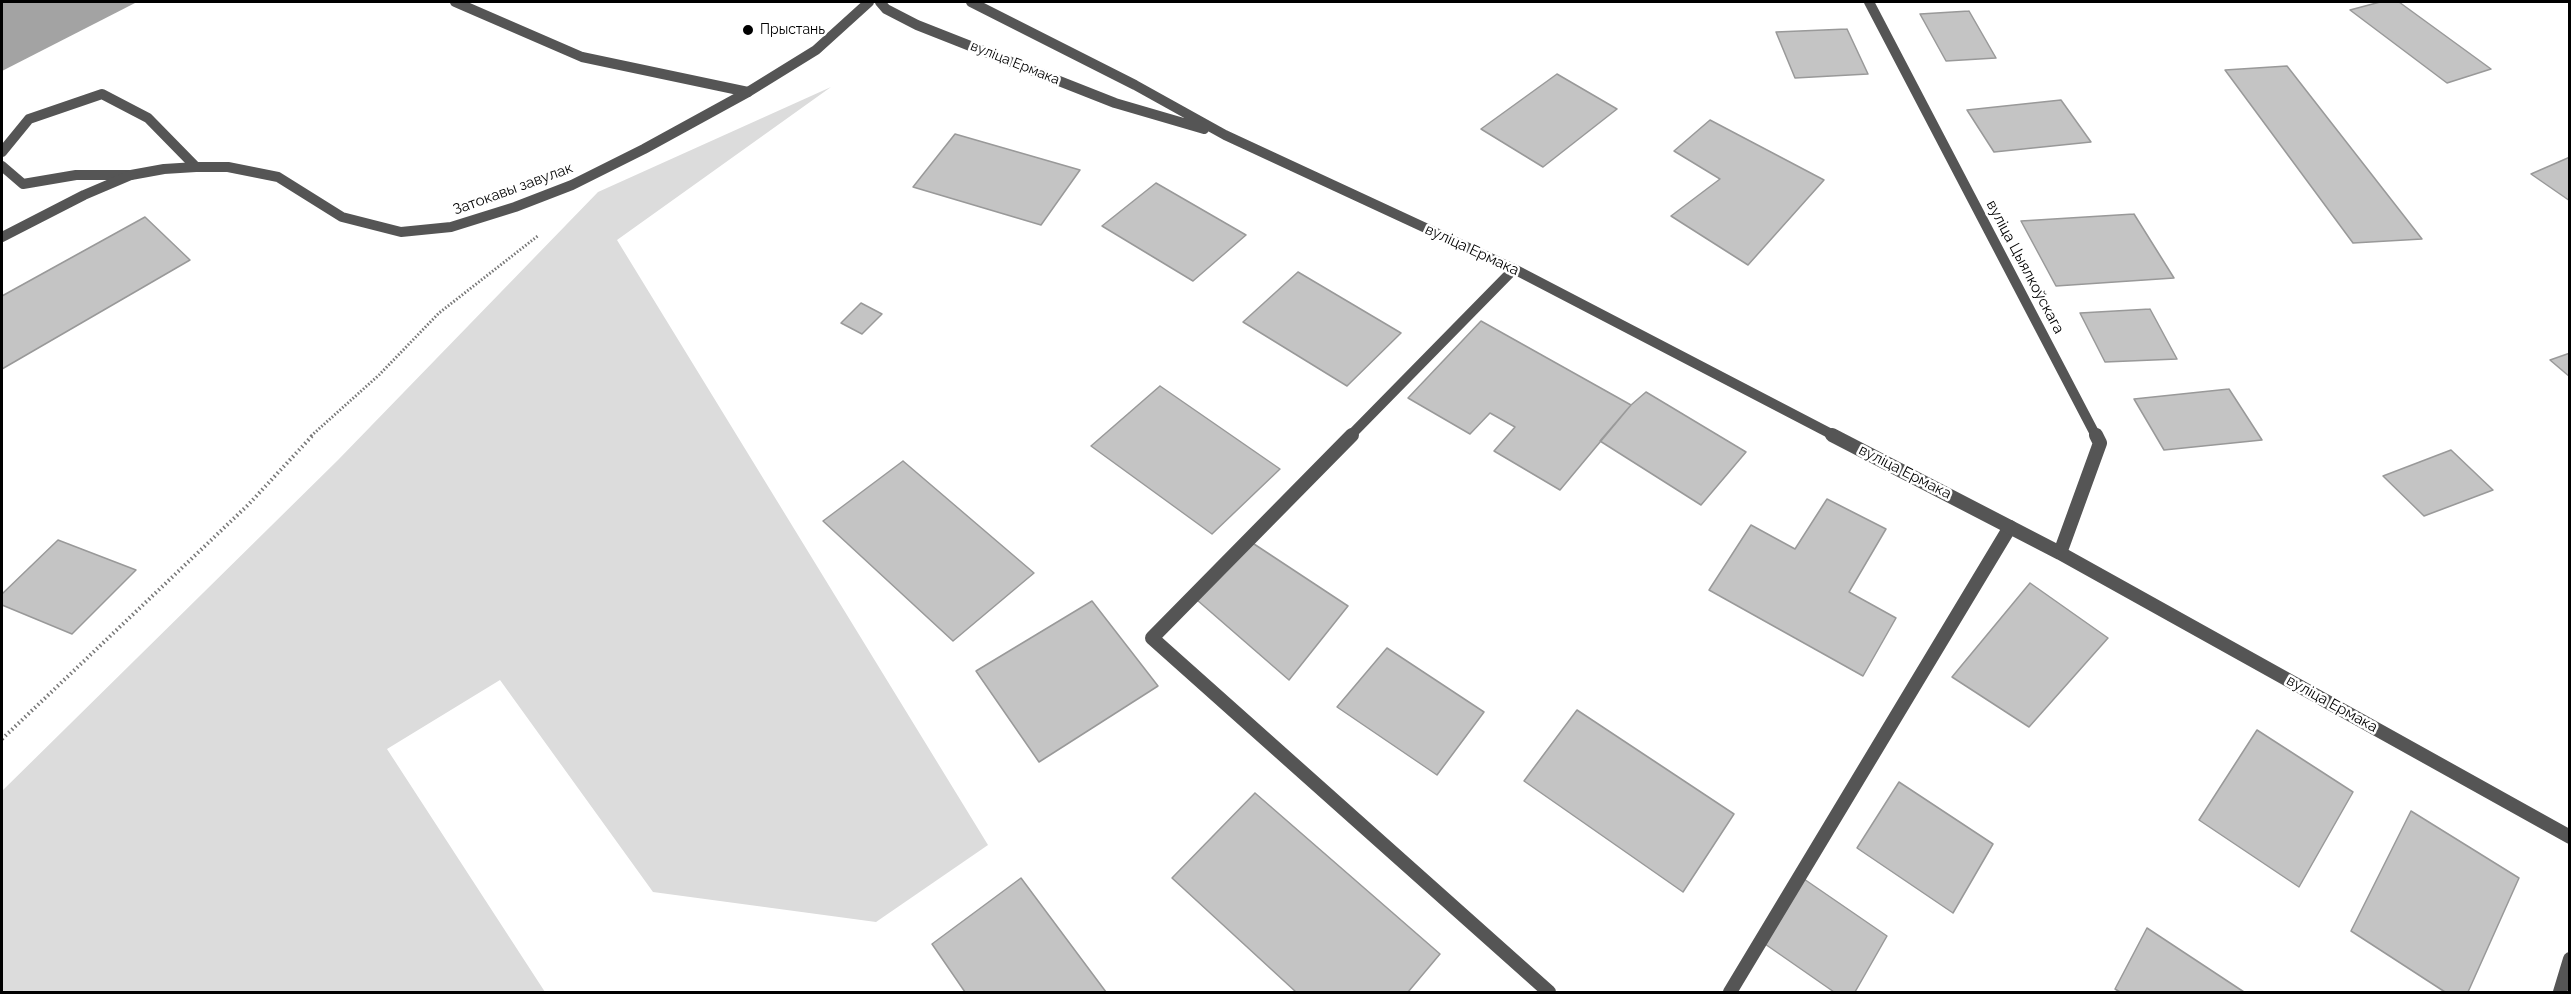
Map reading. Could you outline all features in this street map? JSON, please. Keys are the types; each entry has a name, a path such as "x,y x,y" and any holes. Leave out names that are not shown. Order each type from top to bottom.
{"street":[{"path":"455,2 582,57 748,92"},
{"name":"Затокавы завулак","path":"2,237 84,195 131,175 164,169 196,167 228,167 278,177 342,217 401,232 452,227 515,207 572,185 644,149 748,92 816,50 869,2"},
{"name":"вуліца Ермака","path":"880,2 886,9 917,25 1114,103 1225,135"},
{"name":"вуліца Ермака","path":"971,2 1135,85 1225,135 1515,269 2061,553 2570,837"},
{"name":"вуліца Цыялкоўскага","path":"1869,2 2100,443 2061,553"},
{"path":"2,152 29,119 102,94 148,118 196,167"},
{"path":"2,166 23,184 76,175 131,175"},
{"path":"1515,269 1152,638 1549,993"},
{"path":"1730,993 2010,527"},
{"path":"2560,993 2570,959"}],"path":[{"path":"2,739 248,505 306,440 379,375 439,314 541,233"}],"shaded area":[{"path":"2,2 137,2 2,71"},
{"path":"831,87 617,240 988,845 876,922 653,892 500,680 387,749 545,992 2,992 2,791 338,460 598,192"}],"building":[{"path":"2380,2 2399,2 2491,69 2447,83 2350,10"},
{"path":"1969,11 1996,58 1946,61 1920,14"},
{"path":"1847,29 1868,74 1795,78 1776,32"},
{"path":"2287,66 2422,239 2353,243 2225,70"},
{"path":"1557,74 1617,109 1543,167 1481,129"},
{"path":"2061,100 2091,142 1994,152 1967,110"},
{"path":"1710,120 1824,180 1748,265 1671,216 1720,179 1674,151"},
{"path":"955,134 1080,170 1041,225 913,187"},
{"path":"2570,157 2570,201 2531,174"},
{"path":"1156,183 1246,235 1193,281 1102,226"},
{"path":"2134,214 2174,278 2056,286 2021,221"},
{"path":"145,217 190,260 2,369 2,296"},
{"path":"1298,272 1401,333 1347,386 1243,322"},
{"path":"861,303 882,314 862,334 841,323"},
{"path":"2150,309 2177,359 2105,362 2080,313"},
{"path":"1481,321 1631,405 1560,490 1494,451 1515,427 1490,413 1470,434 1408,398"},
{"path":"2570,353 2570,377 2550,360"},
{"path":"1160,386 1280,469 1212,534 1091,446"},
{"path":"2229,389 2262,440 2164,450 2134,399"},
{"path":"1646,392 1746,452 1701,505 1600,441 1631,405"},
{"path":"2451,450 2493,490 2424,516 2383,476"},
{"path":"903,461 1034,573 953,641 823,521"},
{"path":"1827,499 1886,529 1849,592 1896,618 1863,676 1709,590 1751,525 1795,549"},
{"path":"58,540 136,570 72,634 2,605 2,594"},
{"path":"1251,542 1348,606 1289,680 1197,600"},
{"path":"2030,583 2108,638 2029,727 1952,677"},
{"path":"1092,601 1158,686 1039,762 976,671"},
{"path":"1387,648 1484,712 1437,775 1337,707"},
{"path":"1577,710 1734,814 1683,892 1524,781"},
{"path":"2257,730 2353,792 2299,887 2199,820"},
{"path":"1899,782 1993,844 1953,913 1857,848"},
{"path":"1255,793 1440,954 1408,992 1296,992 1172,878"},
{"path":"2411,811 2519,878 2468,992 2445,992 2351,931"},
{"path":"1021,878 1106,992 965,992 932,944"},
{"path":"1804,879 1887,936 1855,992 1834,992 1765,944"},
{"path":"2147,928 2244,992 2120,992 2115,989"}],"place":[{"name":"Прыстань","path":"748,30"}]}
